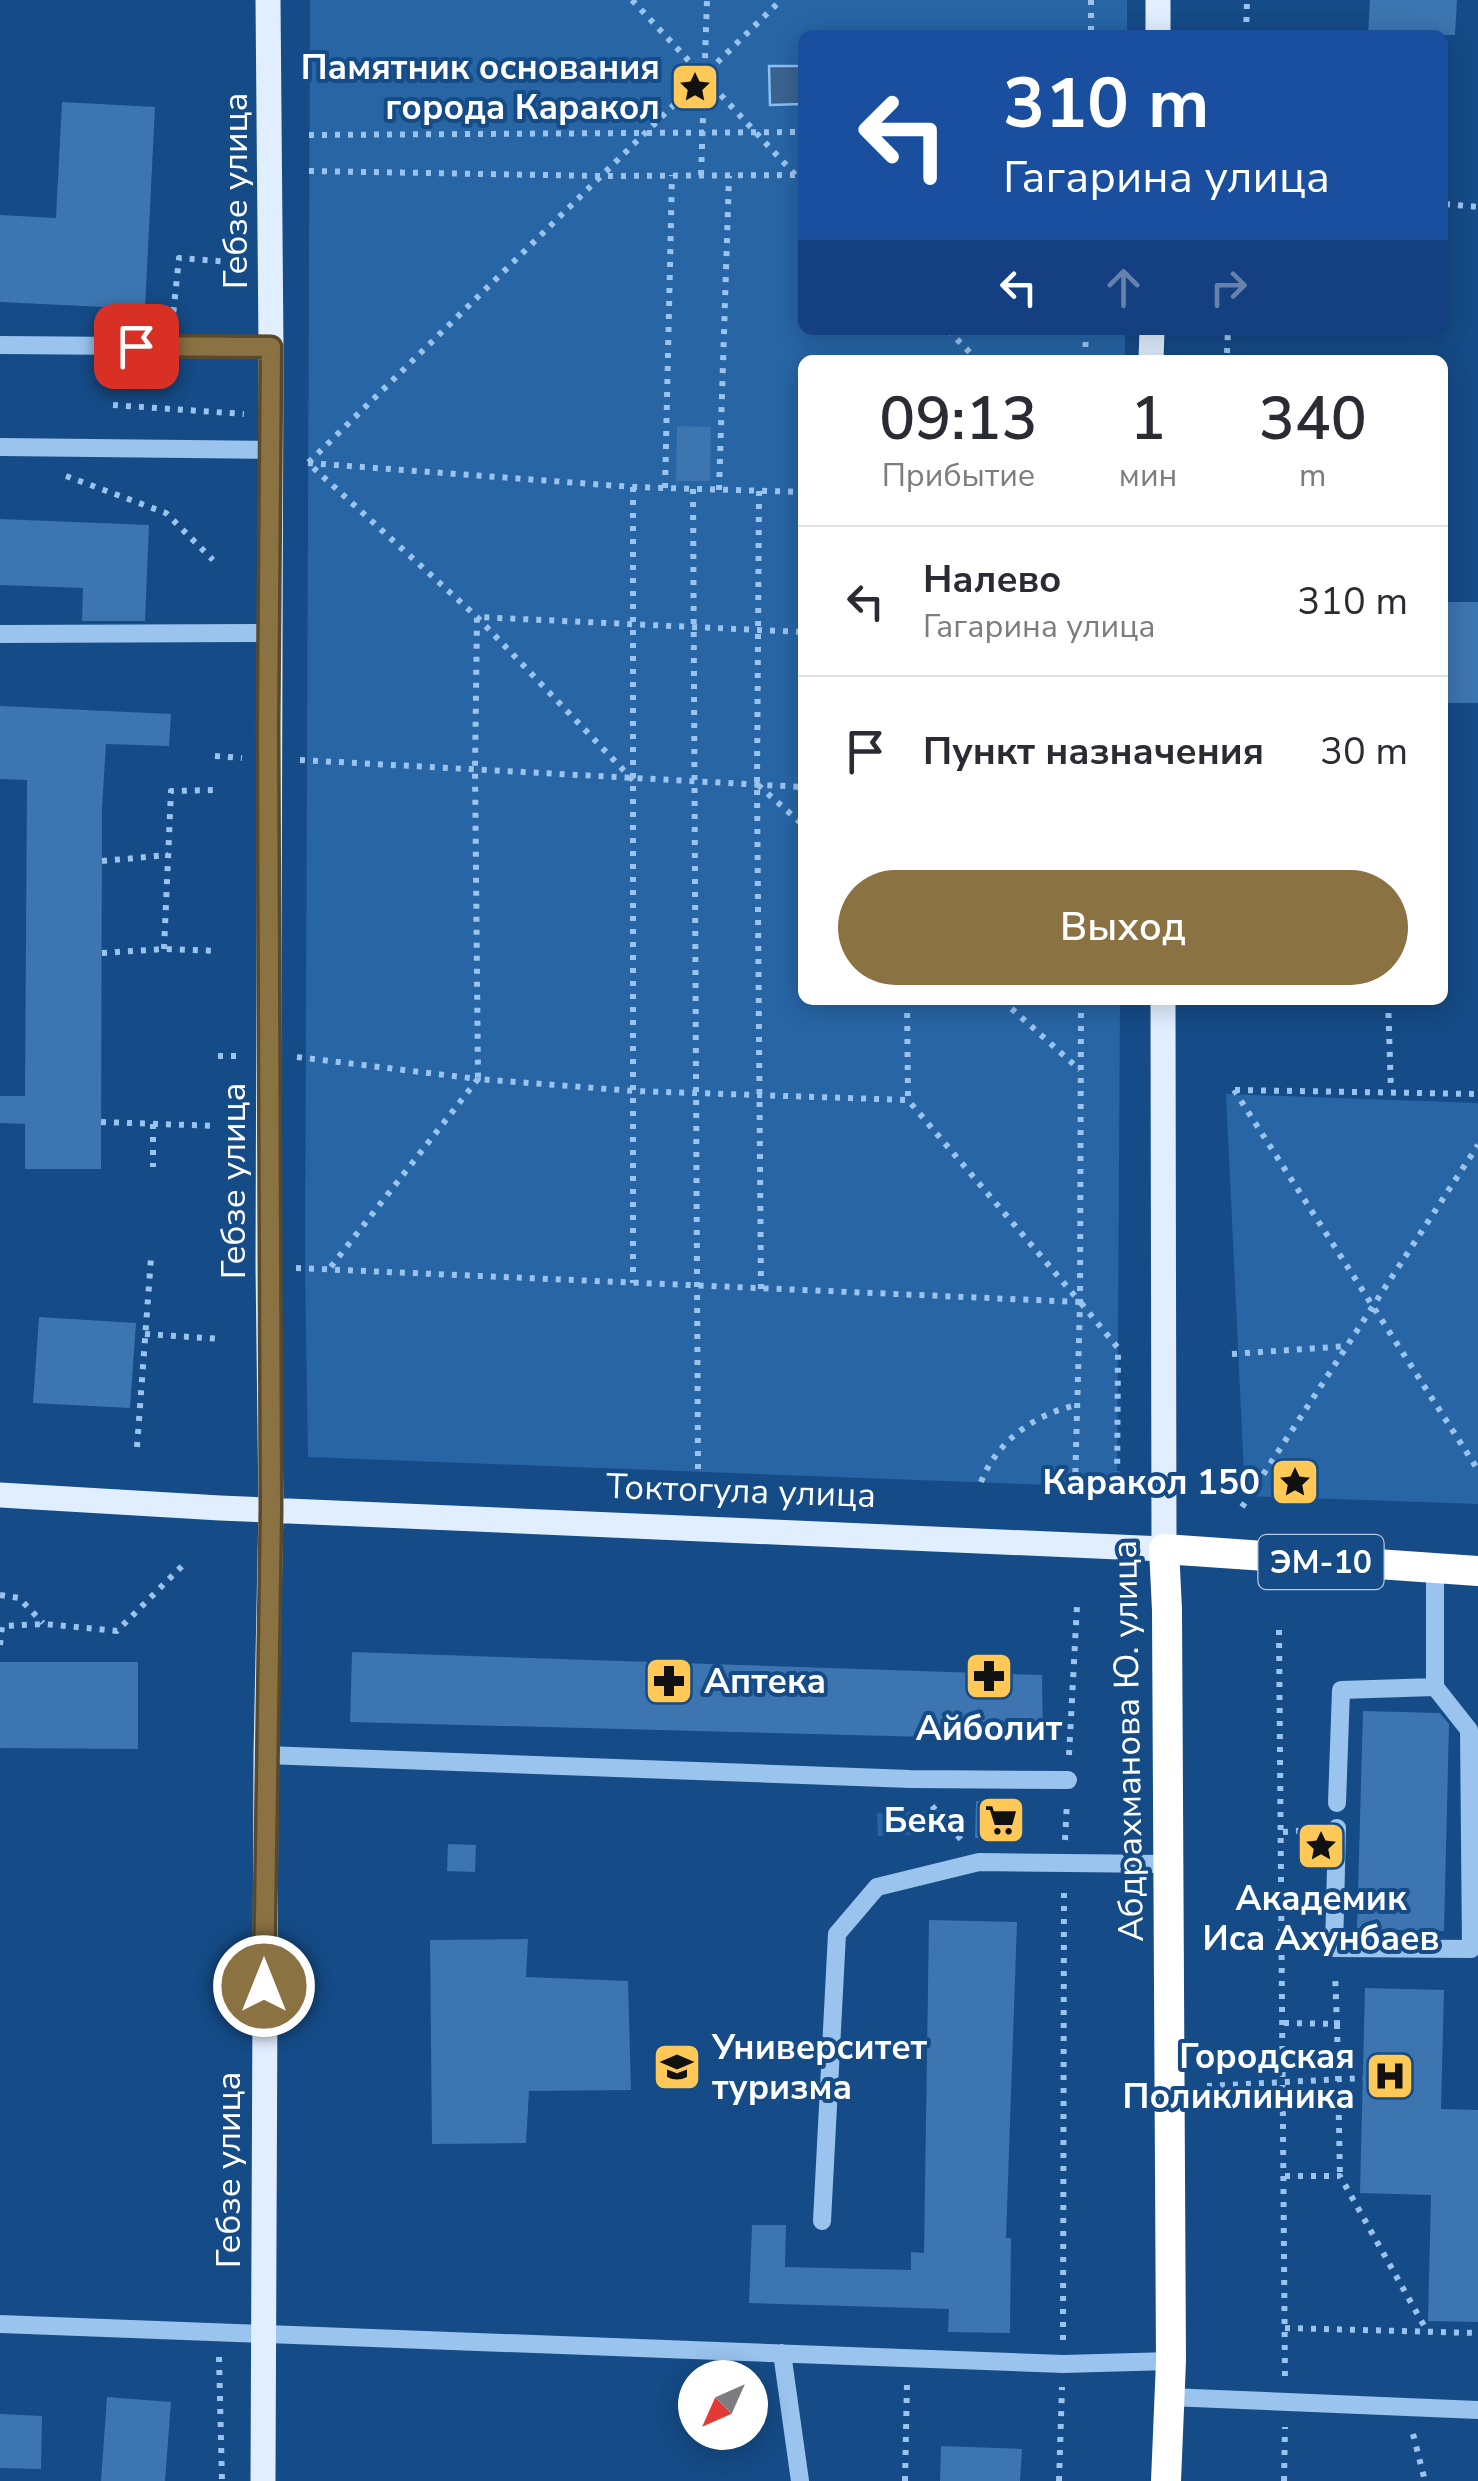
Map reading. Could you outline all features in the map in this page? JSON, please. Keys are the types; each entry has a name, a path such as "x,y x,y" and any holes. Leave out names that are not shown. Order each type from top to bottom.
{"highway":[{"name":"Токтогула улица","path":"1164,1549 1478,1571"},
{"name":"Абдрахманова Ю. улица","path":"1164,1549 1168,1610 1171,2362 1166,2481"}],"main road":[{"name":"Гебзе улица","path":"263,2481 271,1509 268,0"},
{"path":"1158,0 1158,30"},
{"name":"Абдрахманова Ю. улица","path":"1163,1005 1164,1549"},
{"name":"Токтогула улица","path":"0,1495 1164,1549"}],"street":[{"path":"0,345 271,347"},
{"path":"0,447 269,450"},
{"path":"0,634 268,633"},
{"path":"1337,1828 1334,1948 1470,1949 1469,1730 1434,1686 1436,1569"},
{"path":"1338,1803 1341,1690 1434,1686"},
{"path":"266,1754 910,1778 1068,1780"},
{"path":"822,2221 837,1934 877,1887 979,1862 1167,1864"},
{"path":"0,2324 1062,2364 1171,2362"},
{"path":"782,2353 800,2481"},
{"path":"1169,2397 1478,2410"}],"path":[{"path":"632,0 798,176"},
{"path":"701,176 707,0"},
{"path":"308,463 782,0"},
{"path":"1090,0 1091,30"},
{"path":"1246,30 1247,0"},
{"path":"309,135 798,132"},
{"path":"309,171 798,178"},
{"path":"665,488 672,176"},
{"path":"719,490 729,176"},
{"path":"1448,204 1478,207"},
{"path":"170,346 179,258 270,265"},
{"path":"953,335 972,355"},
{"path":"1228,335 1228,353"},
{"path":"113,404 270,416"},
{"path":"308,463 633,487 798,492"},
{"path":"308,463 478,617 633,780"},
{"path":"63,475 166,513 213,560"},
{"path":"633,487 633,1283"},
{"path":"693,489 698,1470"},
{"path":"759,491 761,1289"},
{"path":"478,617 798,632"},
{"path":"478,617 478,1079 329,1269 1080,1302"},
{"path":"307,760 798,787"},
{"path":"757,784 798,820"},
{"path":"164,949 170,791 215,790"},
{"path":"102,860 168,855"},
{"path":"102,953 217,951"},
{"path":"907,1005 908,1100 1118,1348 1117,1492"},
{"path":"1008,1005 1081,1071"},
{"path":"1075,1486 1081,1005"},
{"path":"1388,1005 1391,1091"},
{"path":"308,1057 478,1079 634,1091 908,1100"},
{"path":"1478,1094 1234,1090 1478,1470"},
{"path":"101,1122 218,1126"},
{"path":"152,1124 153,1167"},
{"path":"1242,1507 1478,1145"},
{"path":"136,1447 151,1258"},
{"path":"145,1334 221,1340"},
{"path":"1232,1354 1349,1346"},
{"path":"981,1482 988,1465 1013,1436 1046,1416 1077,1405"},
{"path":"0,1645 1,1626 44,1624 116,1631 187,1561"},
{"path":"0,1595 19,1598 44,1624"},
{"path":"1059,2481 1064,1862 1078,1606"},
{"path":"1279,1630 1284,2481"},
{"path":"910,1778 979,1862"},
{"path":"1334,1948 1340,2176 1427,2331"},
{"path":"1284,2022 1337,2024"},
{"path":"1207,2086 1362,2078"},
{"path":"1284,2176 1340,2176"},
{"path":"1285,2328 1478,2332"},
{"path":"218,2331 222,2481"},
{"path":"905,2481 907,2358"},
{"path":"1406,2408 1425,2481"}],"shaded area":[{"path":"310,0 1127,0 1127,30 798,30 798,335 1125,335 1125,355 798,355 798,1005 1120,1005 1117,1492 1075,1486 308,1457 305,1268"},
{"path":"769,66 798,66 798,104 770,105"},
{"path":"1226,1094 1478,1103 1478,1504 1245,1496"},
{"path":"946,1810 948,1833 878,1836 877,1813"}],"building":[{"path":"1370,0 1457,0 1455,35 1448,35 1448,30 1368,30"},
{"path":"62,102 155,107 145,309 0,302 0,215 56,218"},
{"path":"677,426 711,427 710,481 676,481"},
{"path":"0,519 149,525 145,621 82,621 83,588 0,585"},
{"path":"1448,602 1478,602 1478,703 1448,703"},
{"path":"0,706 171,714 169,746 106,744 102,808 101,1169 25,1169 25,1124 0,1123 0,1096 25,1096 27,780 0,779"},
{"path":"39,1317 136,1323 130,1408 33,1403"},
{"path":"352,1652 1042,1675 1043,1740 350,1722"},
{"path":"0,1662 138,1662 138,1749 0,1748"},
{"path":"1363,1711 1440,1713 1449,1724 1444,1931 1357,1929"},
{"path":"976,1801 1015,1803 1014,1839 975,1838"},
{"path":"448,1844 476,1845 475,1872 447,1871"},
{"path":"929,1920 1017,1922 1006,2238 1011,2238 1010,2333 948,2332 949,2309 749,2303 752,2225 786,2225 785,2267 911,2270 911,2252 924,2253"},
{"path":"528,1939 526,1977 628,1981 631,2090 529,2091 526,2143 432,2144 430,1940"},
{"path":"1365,1988 1444,1990 1441,2109 1478,2110 1478,2322 1428,2321 1431,2195 1360,2193"},
{"path":"107,2397 171,2402 165,2481 101,2481"},
{"path":"0,2414 42,2416 41,2469 0,2468"},
{"path":"941,2446 1022,2449 1020,2481 940,2481"}],"place":[{"name":"Памятник основания города Каракол","path":"695,87"},
{"name":"Каракол 150","path":"1295,1482"},
{"name":"Айболит","path":"989,1676"},
{"name":"Аптека","path":"669,1681"},
{"name":"Бека","path":"1001,1820"},
{"name":"Академик Иса Ахунбаев","path":"1321,1846"},
{"name":"Университет туризма","path":"677,2067"},
{"name":"Городская Поликлиника","path":"1390,2076"}],"route":[{"path":"136,346 271,347 268,1265 271,1509 264,1986"}]}
